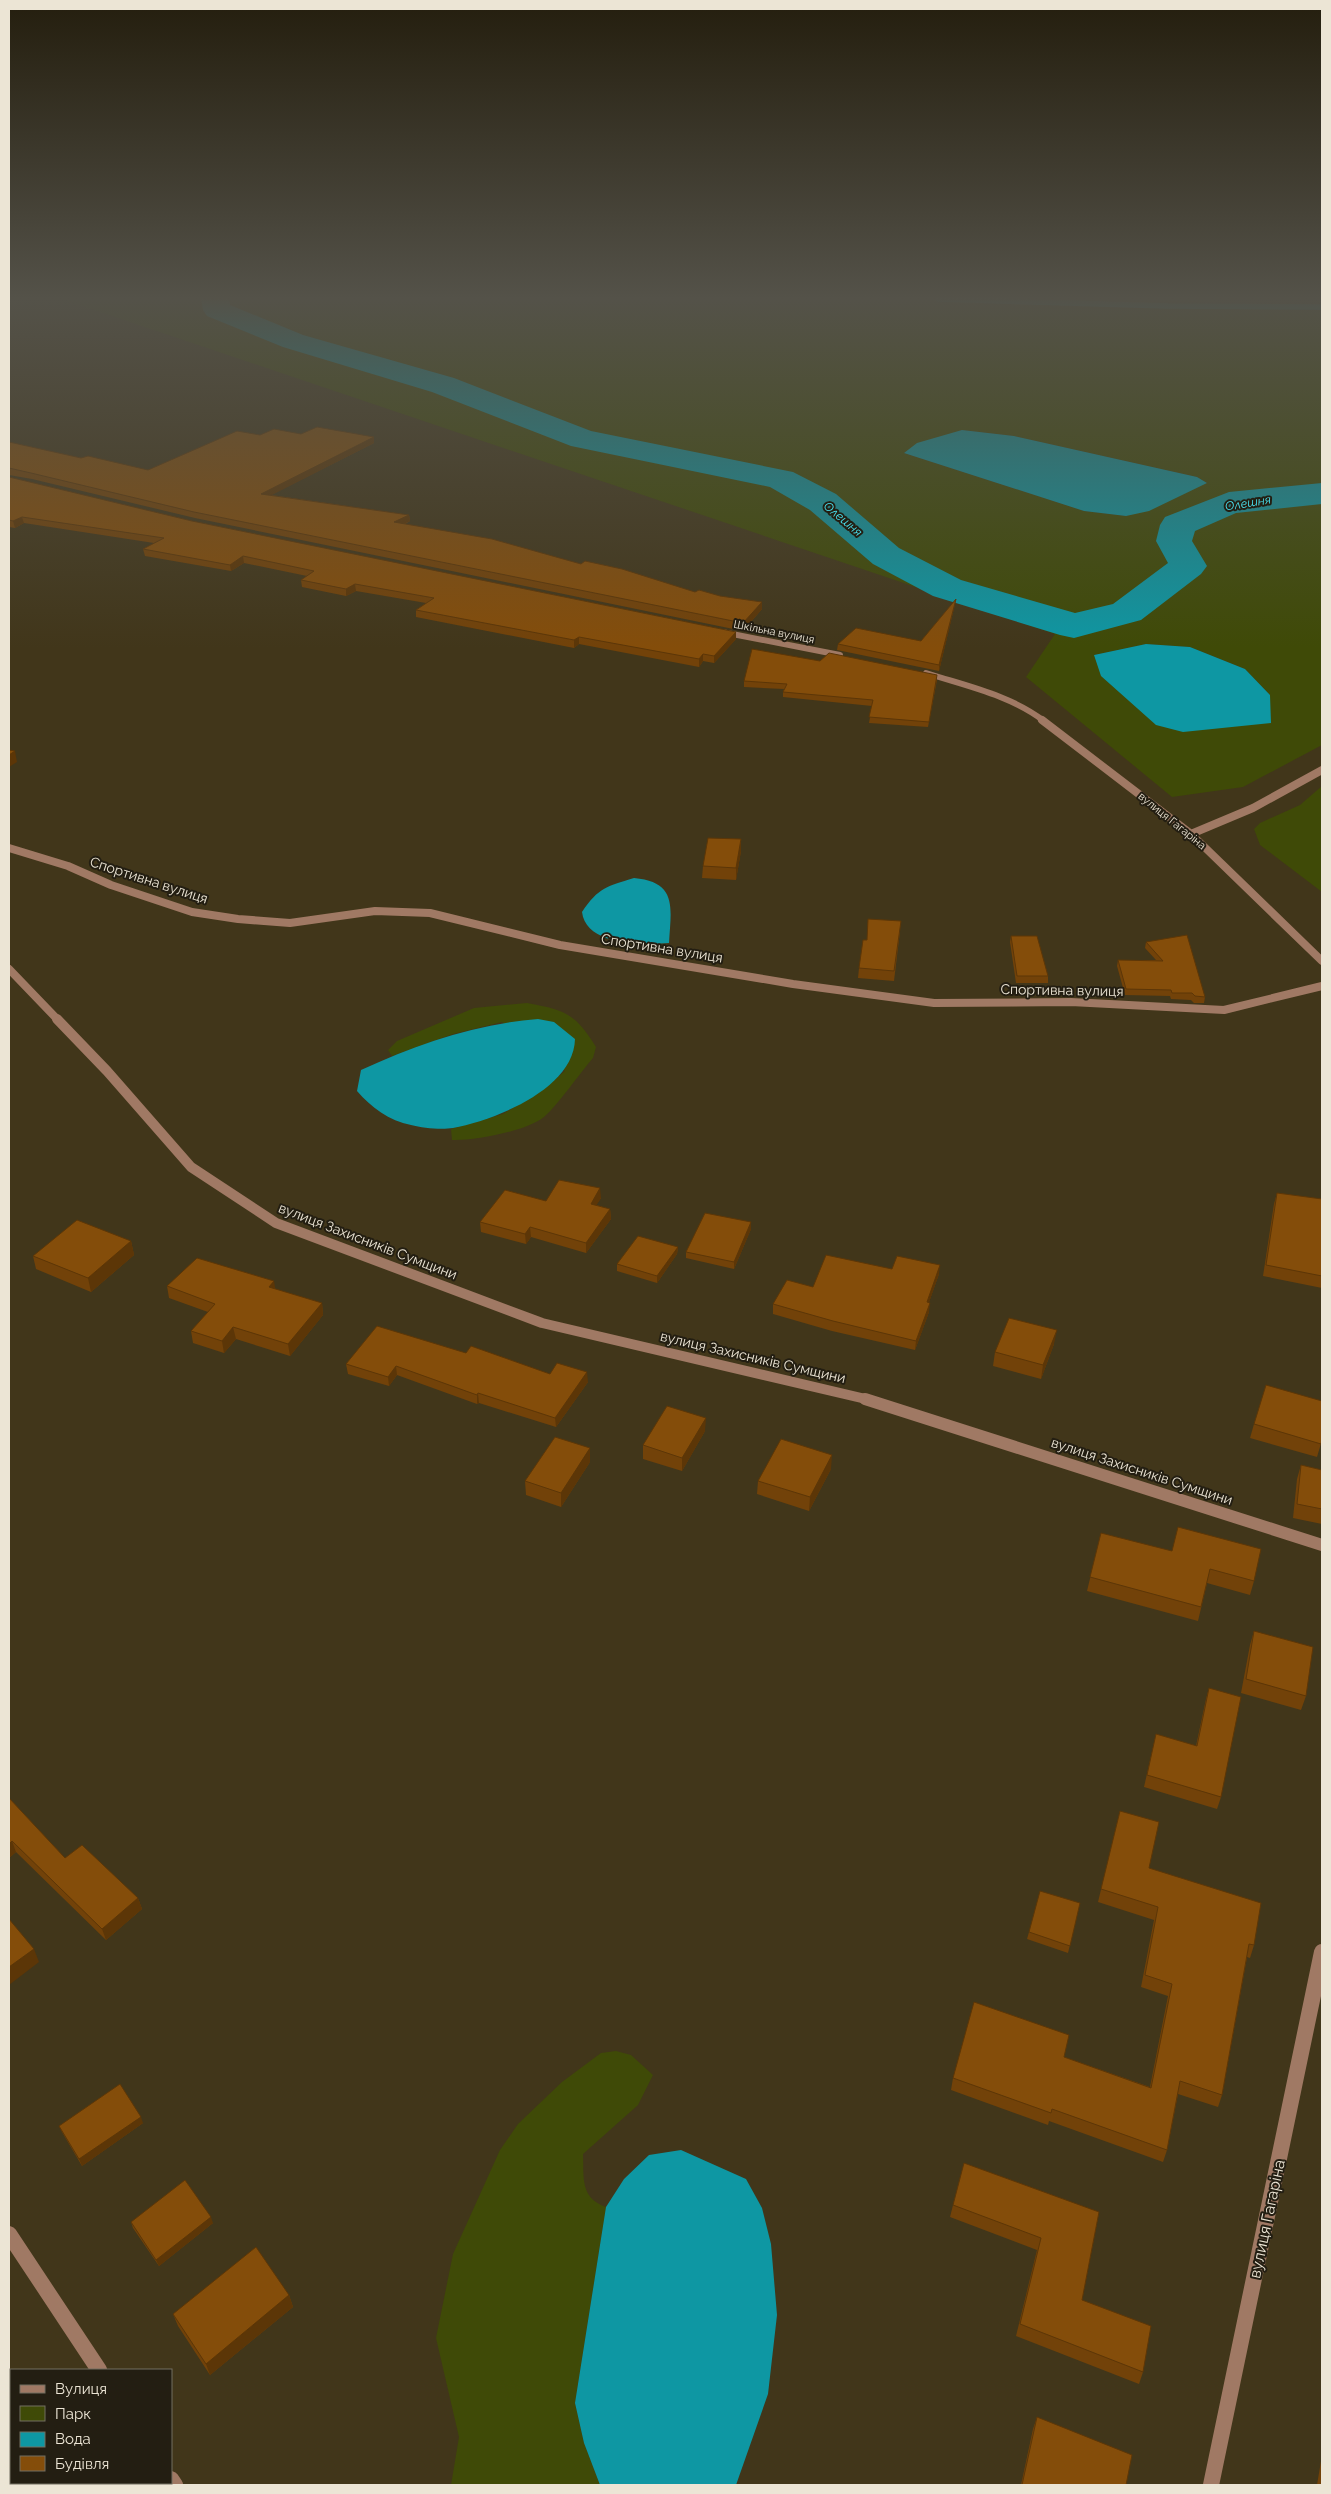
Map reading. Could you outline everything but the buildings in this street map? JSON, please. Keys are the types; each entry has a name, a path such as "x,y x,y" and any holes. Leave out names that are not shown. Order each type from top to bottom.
{"street":[{"name":"Шкільна вулиця","path":"713,630 848,657"},
{"name":"вулиця Гагаріна","path":"922,672 993,694 1033,713 1191,834 1322,961"},
{"path":"1191,834 1253,808 1322,770"},
{"name":"Спортивна вулиця","path":"9,848 68,866 111,885 192,912 238,919 290,922 375,911 430,913 560,945 794,984 934,1003 1071,1002 1224,1010 1322,986"},
{"name":"вулиця Захисників Сумщини","path":"9,969 106,1071 191,1167 276,1223 542,1323 874,1401 1322,1545"},
{"name":"вулиця Гагаріна","path":"1212,2485 1322,1952"},
{"path":"9,2234 98,2369"}],"green space":[{"path":"407,415 1322,415 1322,745 1243,787 1172,797 1026,677 1055,634","holes":["962,430 1014,436 1197,477 1207,483 1126,516 1084,511 904,453","1146,644 1190,647 1245,669 1270,695 1094,655"]},
{"path":"1322,786 1322,892 1260,845 1254,829 1260,823 1300,805"},
{"path":"527,1003 560,1011 575,1020 596,1047 593,1058 556,1105 536,1122 526,1127 500,1134 473,1139 452,1140 451,1129 503,1114 543,1089 565,1071 502,1022 453,1034 392,1056 388,1050 397,1041 474,1008"},
{"path":"616,2051 631,2055 653,2075 638,2105 583,2154 584,2179 588,2193 598,2203 606,2207 575,2403 584,2443 600,2485 451,2485 459,2437 436,2338 453,2254 500,2150 518,2124 562,2082 601,2053"}],"water":[{"path":"962,430 1014,436 1197,477 1207,483 1149,511 1126,516 1084,511 904,453 917,443"},
{"path":"1146,644 1190,647 1245,669 1270,695 1271,723 1183,732 1156,725 1101,676 1094,655"},
{"path":"634,878 658,885 665,891 669,899 671,919 669,943 645,944 617,941 604,937 586,923 582,912 593,897 610,886"},
{"path":"538,1019 554,1022 575,1039 571,1057 561,1073 547,1087 510,1110 490,1118 448,1129 416,1126 388,1117 374,1108 357,1091 361,1070 404,1052 469,1030"},
{"path":"681,2150 746,2179 762,2208 771,2244 777,2315 768,2394 736,2485 600,2485 584,2443 575,2403 606,2207 624,2179 649,2155"}],"waterway":[{"name":"Олешня","path":"522,415 583,439 781,479 823,502 886,556 947,588 1074,626 1127,612 1188,566 1174,541 1178,525 1229,503 1322,494"}]}
